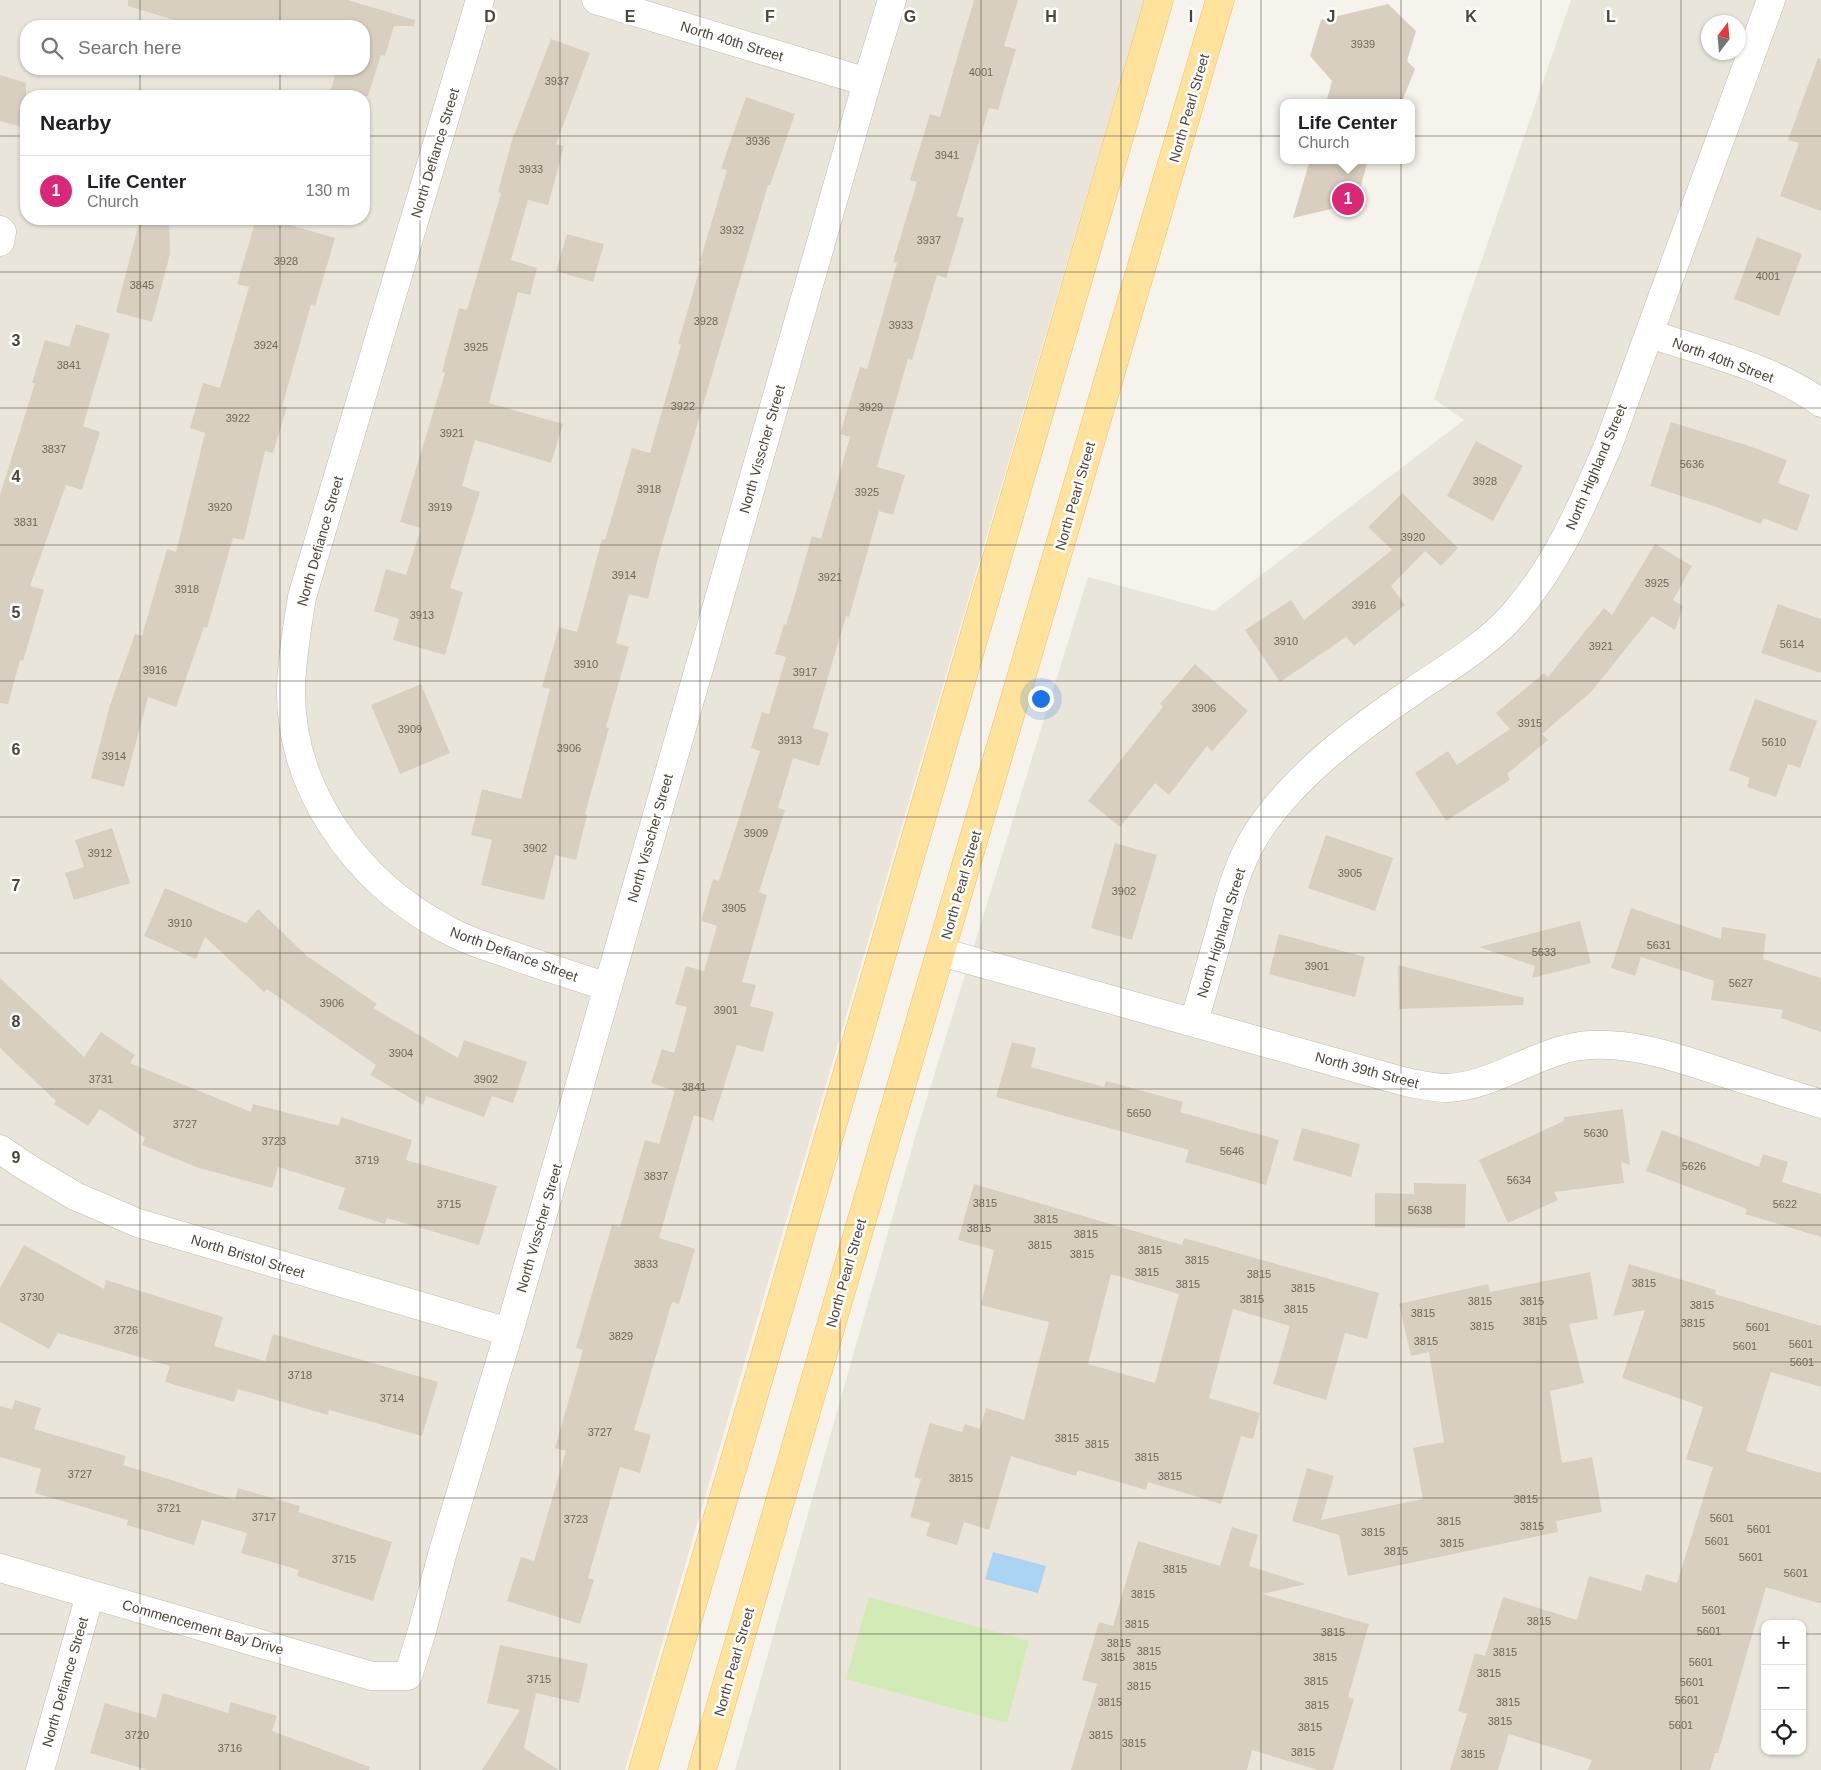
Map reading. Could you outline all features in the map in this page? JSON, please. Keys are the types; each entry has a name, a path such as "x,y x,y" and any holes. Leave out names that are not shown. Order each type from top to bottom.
{"main road":[{"path":"643,1770 1160,0"},
{"name":"North Pearl Street","path":"702,1770 1220,0"}],"street":[{"name":"North Defiance Street","path":"480,0 302,597 293,654 291,689 294,729 305,770 335,832 378,882 422,916 445,929 537,965 608,987"},
{"name":"North 40th Street","path":"596,0 867,82"},
{"name":"North Visscher Street","path":"408,1676 509,1332 892,0"},
{"name":"North Highland Street","path":"1194,1022 1233,888 1244,857 1255,837 1290,791 1309,772 1354,734 1485,641 1512,616 1556,554 1579,514 1608,446 1650,334 1771,0"},
{"name":"North 40th Street","path":"1650,334 1753,367 1806,392 1821,403"},
{"name":"North 39th Street","path":"942,952 1402,1082 1425,1086 1446,1088 1464,1086 1480,1082 1557,1051 1580,1046 1602,1045 1621,1046 1681,1059 1821,1104"},
{"name":"North Bristol Street","path":"0,1149 75,1196 138,1223 509,1332"},
{"name":"Commencement Bay Drive","path":"0,1568 372,1676 408,1676"},
{"name":"North Defiance Street","path":"40,1770 90,1594"}],"shaded area":[{"path":"0,0 1144,0 625,1770 0,1770"},
{"path":"1571,0 1821,0 1821,1770 735,1770 918,1127 1088,577 1214,611 1464,420 1434,399"}],"green space":[{"path":"869,1597 1029,1641 1007,1723 846,1679"}],"water":[{"path":"993,1552 1046,1566 1038,1593 985,1579"}],"building":[{"path":"128,0 348,0 415,20 414,26 394,26 385,56 381,55 370,90 331,90 335,75 370,75 370,20 174,20 128,6"},
{"path":"974,0 1018,0 1004,46 1016,49 998,110 989,108 957,216 964,218 946,278 937,275 912,360 908,359 877,467 905,475 893,515 879,511 849,617 846,616 813,728 829,733 819,766 793,758 778,808 785,810 759,892 767,895 742,982 756,985 750,1006 774,1012 763,1052 737,1045 713,1121 694,1115 659,1238 695,1249 679,1304 672,1302 634,1430 651,1435 640,1473 620,1467 588,1578 594,1580 580,1624 507,1601 521,1557 534,1561 566,1451 555,1448 583,1350 576,1348 612,1225 620,1227 645,1140 659,1144 675,1091 651,1083 662,1049 674,1053 687,1007 675,1004 686,966 704,971 717,926 701,921 713,879 719,881 760,751 751,748 762,712 769,714 786,657 775,654 784,624 786,625 812,536 821,539 850,437 840,434 860,367 867,369 897,263 893,262 917,182 910,180 930,114 940,117"},
{"path":"1388,4 1416,31 1407,61 1415,69 1403,99 1327,99 1332,81 1310,56 1321,20"},
{"path":"551,39 590,53 556,144 564,146 548,205 528,200 511,260 537,268 530,295 518,292 489,403 563,424 551,463 475,440 462,486 480,492 450,588 463,592 445,655 393,640 399,619 374,611 386,569 406,575 421,528 400,522 445,373 442,372 459,308 467,310 501,193 498,192 514,133"},
{"path":"1818,58 1821,59 1821,211 1780,196 1799,143 1788,140"},
{"path":"0,75 26,83 26,90 20,90 20,126 0,121"},
{"path":"746,97 795,114 770,185 768,185 659,554 648,599 629,594 616,643 629,647 606,727 609,728 585,814 587,815 576,860 555,855 544,900 481,885 492,840 471,835 482,789 521,799 550,689 542,687 559,627 577,632 602,539 605,540 632,448 650,453 681,345 678,344 702,261 700,261 727,170 721,169"},
{"path":"1309,164 1367,164 1356,203 1293,218"},
{"path":"138,225 169,225 170,254 152,322 116,312"},
{"path":"254,225 290,225 335,238 315,306 311,305 282,406 287,407 273,453 265,451 244,540 233,538 207,628 204,627 176,707 148,697 124,787 91,778 110,705 135,634 142,636 167,549 176,552 205,433 190,428 203,383 220,388 249,287 237,284"},
{"path":"567,234 604,244 593,282 556,271"},
{"path":"1757,237 1802,254 1779,316 1734,299"},
{"path":"76,324 110,334 83,426 100,432 82,490 66,485 30,586 44,590 23,661 20,660 8,704 0,703 0,495 35,383 32,383 45,340 69,347"},
{"path":"1671,422 1787,460 1778,483 1810,495 1797,531 1763,518 1761,524 1650,486"},
{"path":"1476,441 1523,466 1493,521 1447,496"},
{"path":"1402,493 1458,548 1441,566 1425,551 1391,586 1405,605 1354,646 1346,637 1280,682 1245,630 1291,600 1304,620 1392,550 1368,527"},
{"path":"1655,544 1692,566 1673,600 1683,606 1675,630 1652,616 1591,692 1542,734 1548,740 1507,774 1510,780 1446,821 1415,773 1448,751 1457,765 1510,729 1496,713 1544,673 1548,677 1604,608 1612,615"},
{"path":"1778,604 1821,619 1821,673 1761,653"},
{"path":"1195,664 1248,711 1212,751 1207,746 1169,795 1155,783 1120,827 1088,801 1163,707 1160,704"},
{"path":"421,684 450,753 400,774 371,705"},
{"path":"1755,699 1817,721 1800,768 1788,764 1776,797 1747,787 1750,778 1729,770"},
{"path":"112,828 130,883 74,900 65,873 84,867 75,840"},
{"path":"1326,835 1393,858 1375,911 1308,888"},
{"path":"1115,843 1157,855 1132,940 1091,928"},
{"path":"165,888 246,923 258,909 307,956 377,1004 373,1008 458,1058 464,1040 527,1062 513,1103 492,1096 484,1117 426,1096 423,1105 370,1075 376,1065 267,989 264,992 205,937 196,959 144,936"},
{"path":"1631,908 1721,939 1722,927 1766,934 1763,959 1821,978 1821,1032 1781,1018 1783,1010 1711,1000 1714,981 1641,957 1635,976 1611,968"},
{"path":"1580,921 1591,963 1532,978 1535,966 1479,947"},
{"path":"1279,934 1365,957 1355,997 1269,974"},
{"path":"1398,965 1524,998 1523,1005 1399,1009"},
{"path":"0,978 84,1057 101,1032 135,1055 130,1063 251,1112 253,1104 339,1126 341,1117 412,1140 406,1160 497,1186 479,1245 387,1218 385,1224 338,1209 345,1188 278,1167 272,1188 196,1167 142,1145 145,1138 100,1109 88,1126 54,1104 56,1101 0,1048"},
{"path":"1012,1042 1036,1048 1031,1067 1104,1087 1106,1081 1183,1102 1180,1112 1279,1140 1266,1185 1185,1162 1189,1150 996,1097"},
{"path":"1623,1109 1630,1165 1621,1162 1624,1183 1554,1192 1558,1200 1508,1223 1479,1160 1564,1121 1564,1117"},
{"path":"1302,1128 1360,1144 1351,1177 1293,1160"},
{"path":"1662,1130 1759,1167 1763,1154 1788,1162 1782,1182 1821,1194 1821,1237 1745,1214 1747,1209 1646,1171"},
{"path":"1414,1183 1466,1184 1465,1228 1375,1227 1375,1193 1414,1194"},
{"path":"974,1184 1182,1245 1184,1238 1379,1293 1367,1339 1345,1333 1326,1400 1273,1384 1290,1326 1233,1309 1209,1398 1260,1413 1253,1439 1241,1436 1221,1504 1148,1482 1146,1490 1078,1470 1076,1476 1011,1456 989,1530 964,1522 957,1545 926,1536 930,1523 910,1517 921,1479 914,1477 930,1423 962,1432 965,1424 980,1429 986,1408 1024,1420 1049,1322 981,1305 994,1250 958,1240","holes":["1111,1274 1179,1294 1155,1383 1088,1364"]},
{"path":"24,1245 104,1289 106,1280 223,1317 214,1346 265,1361 273,1334 438,1382 422,1436 329,1410 328,1415 238,1389 234,1402 165,1382 170,1366 58,1333 49,1349 0,1322 0,1288"},
{"path":"1629,1264 1716,1290 1715,1294 1821,1326 1821,1387 1771,1372 1746,1451 1821,1473 1821,1604 1766,1587 1718,1753 1715,1753 1710,1770 1588,1770 1592,1760 1509,1734 1498,1770 1450,1770 1467,1714 1458,1711 1475,1653 1485,1656 1503,1597 1577,1620 1589,1576 1641,1591 1646,1574 1677,1583 1713,1467 1686,1459 1703,1407 1622,1378 1645,1310 1613,1316"},
{"path":"1590,1272 1598,1319 1569,1324 1584,1383 1550,1391 1562,1463 1592,1457 1602,1512 1556,1521 1558,1532 1348,1576 1339,1535 1292,1521 1307,1468 1334,1476 1321,1520 1423,1499 1413,1448 1444,1442 1429,1352 1411,1356 1399,1304 1488,1284 1490,1292"},
{"path":"15,1400 41,1408 34,1429 126,1456 123,1465 235,1500 238,1488 300,1506 298,1512 392,1542 373,1601 297,1576 299,1570 241,1553 247,1533 202,1520 194,1545 127,1525 128,1520 35,1493 41,1469 0,1457 0,1406 12,1409"},
{"path":"1232,1527 1258,1535 1249,1566 1306,1584 1262,1594 1369,1624 1348,1697 1354,1699 1333,1770 1318,1770 1252,1750 1247,1770 1071,1770 1097,1684 1082,1680 1099,1622 1113,1626 1138,1541 1220,1566"},
{"path":"500,1645 588,1664 579,1703 536,1693 524,1748 559,1770 482,1770 520,1710 487,1703"},
{"path":"163,1693 228,1713 231,1702 277,1716 272,1731 370,1767 369,1770 148,1770 90,1753 105,1703 156,1718"}],"place":[{"name":"Life Center","path":"1348,199"}]}
